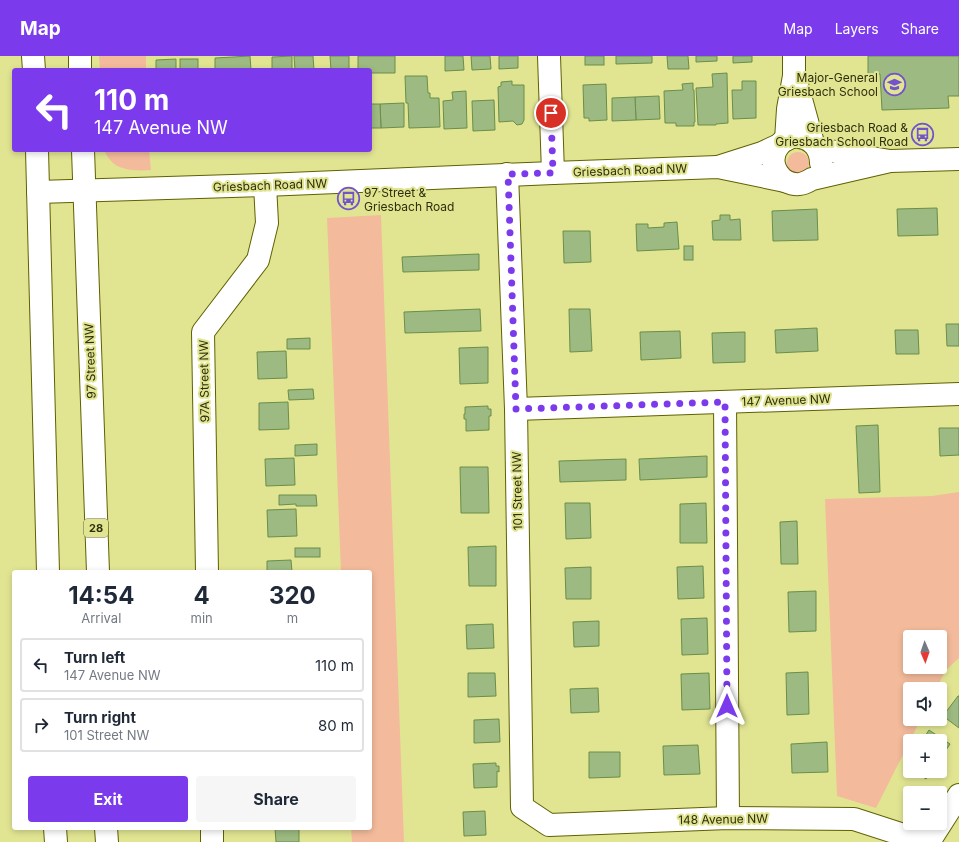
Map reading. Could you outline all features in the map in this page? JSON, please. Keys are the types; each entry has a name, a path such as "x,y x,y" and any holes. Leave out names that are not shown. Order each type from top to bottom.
{"street":[{"path":"33,56 34,68"},
{"path":"80,56 80,68"},
{"path":"549,56 553,173"},
{"path":"785,181 775,170 773,162 777,148 782,143 794,66"},
{"path":"794,66 815,146 821,159 817,174 812,179"},
{"name":"Griesbach Road NW","path":"718,167 762,153 782,143 788,138 796,137 803,137 815,146 890,161"},
{"path":"36,152 48,570"},
{"name":"97 Street NW","path":"83,152 98,570"},
{"name":"Griesbach Road NW","path":"38,192 265,185 508,174 718,167 785,181 792,184 799,184 806,183 812,179 890,161 959,159"},
{"name":"101 Street NW","path":"508,174 516,409 522,807"},
{"name":"97A Street NW","path":"207,570 203,332 258,260 267,223 265,185"},
{"name":"147 Avenue NW","path":"516,409 959,394"},
{"path":"725,402 728,818"},
{"path":"929,842 959,795"},
{"name":"148 Avenue NW","path":"522,807 549,825 728,818 854,820 925,842"},
{"path":"55,830 56,842"},
{"path":"106,830 107,842"},
{"path":"212,830 212,842"}],"shaded area":[{"path":"99,56 146,56 146,68 100,68"},
{"path":"105,152 149,152 151,170 124,169 115,164"},
{"path":"798,152 806,155 809,163 806,171 798,174 790,171 787,163 790,155"},
{"path":"381,215 404,842 352,842 351,830 372,830 372,570 341,570 327,218"},
{"path":"959,492 959,658 947,669 947,630 903,630 903,674 944,674 940,682 903,682 903,726 917,726 913,734 903,734 903,755 876,808 837,796 825,499 932,496"}],"building":[{"path":"250,56 251,68 215,68 215,58"},
{"path":"292,56 292,68 272,68 272,57"},
{"path":"294,56 313,56 314,68 295,68"},
{"path":"330,56 349,56 349,68 331,68"},
{"path":"358,56 395,56 395,73 372,73 372,68 358,68"},
{"path":"445,56 463,56 464,70 445,71"},
{"path":"471,56 490,56 491,69 472,70"},
{"path":"499,56 518,56 518,68 499,69"},
{"path":"585,56 604,56 604,65 585,65"},
{"path":"616,56 652,56 652,63 616,64"},
{"path":"667,56 688,56 689,69 668,69"},
{"path":"696,56 717,56 717,61 696,62"},
{"path":"733,56 752,56 752,62 733,63"},
{"path":"868,56 959,56 959,96 948,96 949,108 882,110 880,74 868,74"},
{"path":"176,59 176,68 156,68 156,60"},
{"path":"180,59 198,59 198,68 180,68"},
{"path":"727,73 728,123 698,125 696,88 713,87 712,74"},
{"path":"405,76 427,76 428,93 430,93 430,98 439,98 440,127 409,128"},
{"path":"512,81 512,85 524,85 524,120 522,124 517,125 513,121 499,122 498,87 501,86 501,82"},
{"path":"742,81 756,81 756,118 733,119 732,90 742,90"},
{"path":"693,83 694,126 676,126 676,123 665,123 664,91 683,90 682,84"},
{"path":"606,84 607,120 589,121 589,118 584,118 583,85"},
{"path":"466,91 467,128 444,129 443,101 453,100 452,92"},
{"path":"659,96 660,119 636,120 635,97"},
{"path":"635,97 636,120 612,121 612,98"},
{"path":"494,100 495,130 473,131 472,101"},
{"path":"404,103 404,127 381,128 380,104"},
{"path":"372,104 380,104 381,128 372,128"},
{"path":"937,208 938,235 898,236 897,209"},
{"path":"817,209 818,240 773,241 772,211"},
{"path":"720,215 730,215 730,220 740,219 741,240 713,240 712,221 720,220"},
{"path":"677,222 679,249 637,251 636,224 648,224 648,228 664,227 664,223"},
{"path":"563,231 590,231 591,262 564,263"},
{"path":"684,246 693,246 693,260 684,260"},
{"path":"479,254 479,270 403,272 402,257"},
{"path":"480,309 481,331 405,333 404,312"},
{"path":"569,309 590,309 592,351 570,352"},
{"path":"946,324 959,324 959,346 947,346"},
{"path":"817,328 818,351 776,353 775,330"},
{"path":"895,330 918,330 919,354 896,354"},
{"path":"680,331 681,358 641,360 640,332"},
{"path":"745,332 745,362 713,363 712,333"},
{"path":"310,338 310,349 287,349 287,339"},
{"path":"488,347 488,383 460,384 459,348"},
{"path":"286,351 287,378 258,379 257,352"},
{"path":"313,389 314,399 289,400 288,390"},
{"path":"288,402 289,429 259,430 259,403"},
{"path":"488,406 488,409 491,409 491,416 489,416 489,430 466,431 466,419 464,419 465,407"},
{"path":"878,425 880,492 859,493 856,426"},
{"path":"939,428 959,428 959,455 940,456"},
{"path":"317,444 317,455 295,456 295,445"},
{"path":"707,456 707,477 640,480 639,459"},
{"path":"294,458 295,485 266,486 265,459"},
{"path":"626,459 626,480 560,482 559,461"},
{"path":"460,467 488,467 489,513 461,513"},
{"path":"279,495 316,495 317,506 296,506 296,504 279,505"},
{"path":"565,503 590,503 591,538 566,539"},
{"path":"706,503 707,543 680,543 680,504"},
{"path":"296,509 297,536 268,537 267,510"},
{"path":"797,521 798,564 781,564 780,522"},
{"path":"496,546 496,586 469,586 468,547"},
{"path":"295,548 320,548 320,557 295,557"},
{"path":"291,560 292,570 267,570 267,561"},
{"path":"703,566 704,598 678,599 677,567"},
{"path":"591,567 591,599 566,599 565,568"},
{"path":"816,591 816,631 789,632 788,592"},
{"path":"707,618 708,654 682,655 681,619"},
{"path":"599,621 599,646 574,647 573,622"},
{"path":"493,624 494,648 467,649 466,625"},
{"path":"808,672 809,714 787,715 786,673"},
{"path":"468,673 495,673 496,696 468,697"},
{"path":"709,673 710,709 682,710 681,674"},
{"path":"598,688 599,712 571,713 570,689"},
{"path":"959,696 959,728 947,719 947,711"},
{"path":"499,719 500,742 474,743 474,720"},
{"path":"929,730 935,734 926,734"},
{"path":"827,742 828,772 792,773 791,744"},
{"path":"698,745 700,774 664,775 663,746"},
{"path":"589,752 620,752 620,777 589,778"},
{"path":"496,763 496,766 499,766 499,772 497,771 497,787 474,788 473,764"},
{"path":"485,811 486,835 464,836 463,812"},
{"path":"275,830 299,830 299,842 276,842"}],"place":[{"name":"Major-General Griesbach School","path":"894,84"},
{"name":"Griesbach Road & Griesbach School Road","path":"923,134"},
{"name":"97 Street & Griesbach Road","path":"348,199"}],"route":[{"path":"551,113 553,173 508,174 516,409 725,402 727,706"}]}
